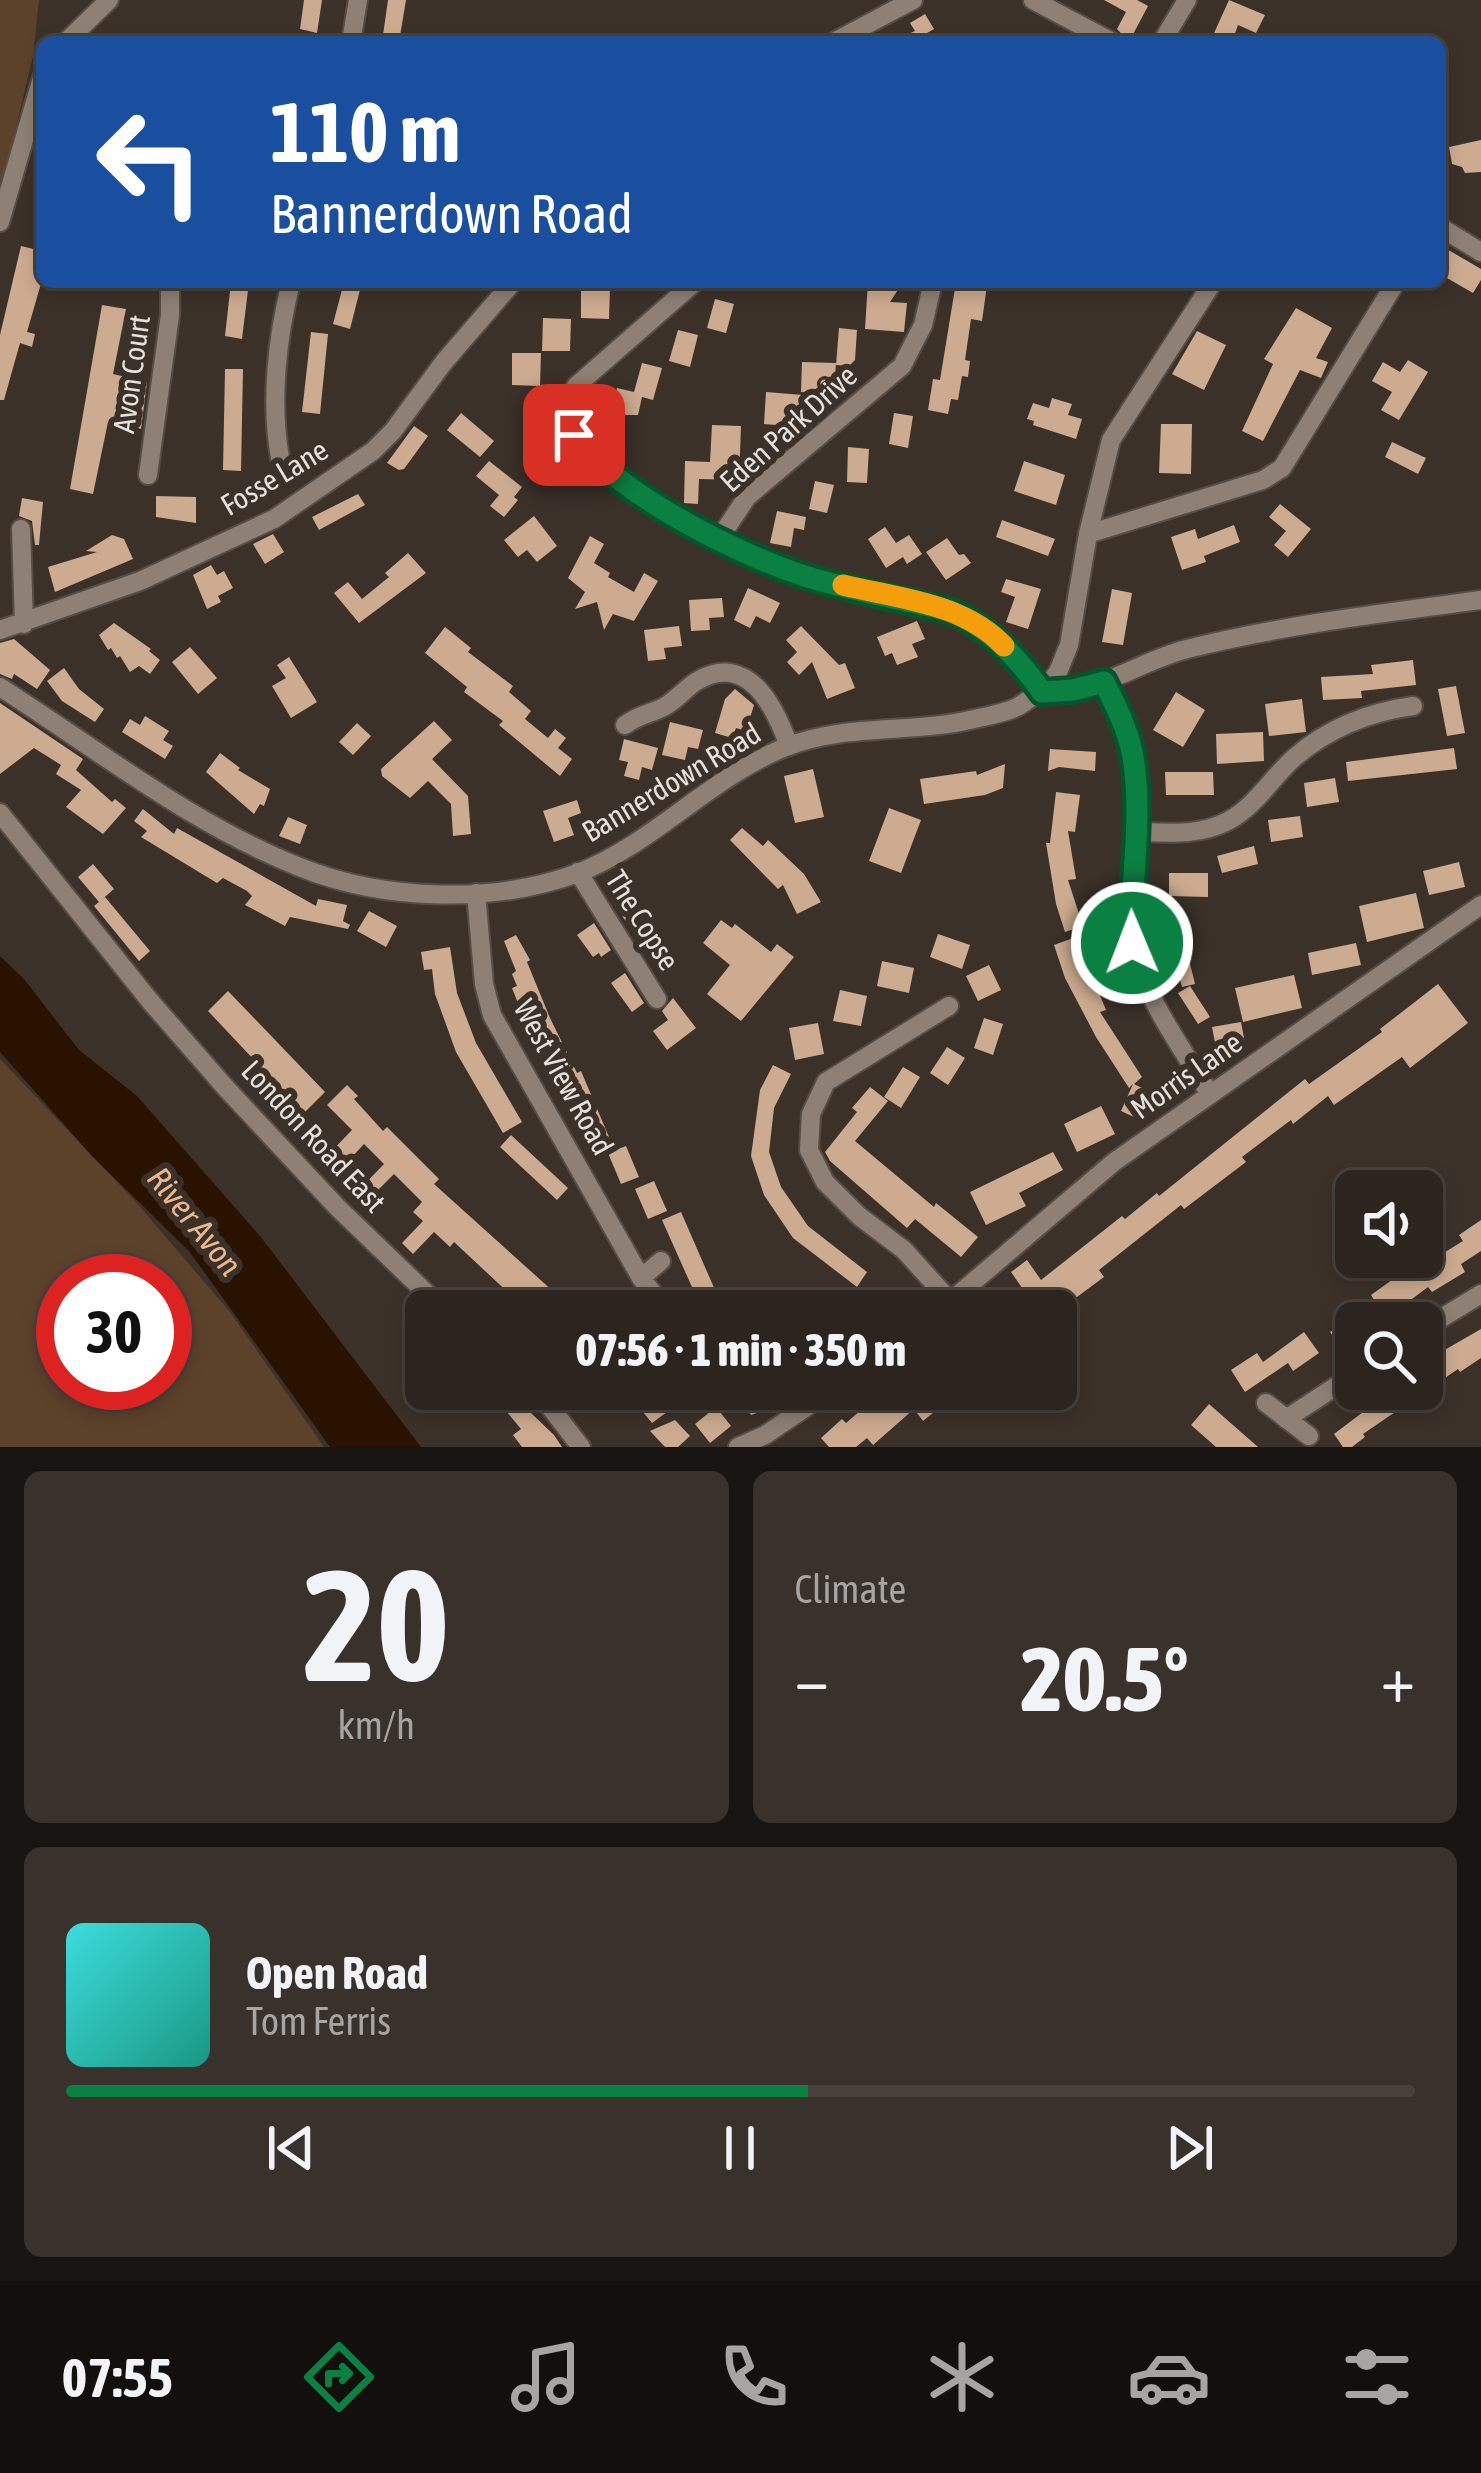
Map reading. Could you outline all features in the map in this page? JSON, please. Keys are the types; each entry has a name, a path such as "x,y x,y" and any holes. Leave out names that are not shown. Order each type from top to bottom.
{"street":[{"path":"78,36 109,0"},
{"path":"352,36 358,0"},
{"path":"846,36 913,0"},
{"path":"1033,0 1101,36"},
{"path":"1165,36 1186,0"},
{"path":"0,222 36,99"},
{"path":"1446,231 1481,252"},
{"name":"Avon Court","path":"148,475 170,288"},
{"path":"285,446 276,391 289,288"},
{"name":"Fosse Lane","path":"0,630 140,581 274,519 373,451 508,288"},
{"name":"Eden Park Drive","path":"688,288 576,386 567,403 566,420 584,449 644,497 719,539 808,577 951,611 973,621 992,634 1042,692"},
{"name":"Eden Park Drive","path":"719,539 747,497 902,366 923,325 932,288"},
{"path":"1042,692 1058,672 1069,645 1088,534 1111,440 1209,288"},
{"path":"1088,534 1263,480 1282,468 1392,288"},
{"path":"21,529 24,624"},
{"name":"Bannerdown Road","path":"0,687 172,798 246,842 308,871 404,891 513,891 578,872 620,850 735,772 789,746 867,730 970,720 1015,708 1042,692 1104,682 1148,661 1262,632 1481,600"},
{"path":"633,710 664,707 713,674 735,674 767,695 789,746"},
{"path":"1104,682 1132,752 1137,832 1130,891 1132,943 1148,992 1209,1093"},
{"path":"1137,832 1190,833 1227,821 1249,806 1295,757 1341,725 1380,710 1413,706"},
{"name":"London Road East","path":"0,814 146,996 276,1143 424,1290"},
{"name":"London Road East","path":"0,833 102,954 146,996"},
{"name":"The Copse","path":"578,872 657,999"},
{"name":"West View Road","path":"476,893 484,984 492,1015 650,1290"},
{"name":"Morris Lane","path":"963,1290 1036,1226 1209,1093 1481,905"},
{"path":"933,1290 904,1250 826,1182 809,1150 811,1114 826,1082 949,1006"},
{"path":"640,1278 661,1261"},
{"path":"1443,1317 1481,1294"},
{"path":"1286,1419 1335,1387"},
{"path":"1266,1403 1309,1436"},
{"path":"552,1410 581,1447"},
{"path":"738,1447 802,1410"}],"shaded area":[{"path":"0,0 39,0 33,56 0,194"},
{"path":"0,1059 180,1254 36,1254 36,1410 192,1410 192,1268 230,1312 324,1447 0,1447"}],"water":[{"name":"River Avon","path":"0,956 79,1050 137,1096 260,1236 421,1447 330,1447 192,1254 92,1156 0,1052"}],"building":[{"path":"304,0 322,0 317,33 300,29"},
{"path":"388,0 406,0 400,36 383,36"},
{"path":"1104,0 1137,0 1148,6 1132,36 1123,36 1117,29 1126,12"},
{"path":"1229,0 1265,15 1256,33 1238,25 1234,36 1213,36"},
{"path":"925,14 934,29 927,33 929,36 904,36 915,31 910,23"},
{"path":"1481,140 1481,172 1465,173 1452,164 1449,147"},
{"path":"21,246 36,250 36,288 40,288 27,332 35,334 32,347 20,343 4,400 0,400 0,335"},
{"path":"1446,249 1481,269 1473,293 1446,277"},
{"path":"230,288 248,288 242,339 225,336"},
{"path":"342,288 360,288 350,329 333,324"},
{"path":"581,288 610,288 609,319 581,318"},
{"path":"868,288 899,288 890,302 907,303 904,332 865,329"},
{"path":"955,288 987,288 982,321 971,319 965,360 970,361 968,377 962,376 958,400 951,399 948,414 928,410 933,379 940,380"},
{"path":"715,299 734,304 726,333 707,328"},
{"path":"102,305 126,309 113,374 147,382 141,429 108,422 93,494 70,489"},
{"path":"1296,308 1332,328 1316,358 1328,362 1321,378 1300,370 1263,441 1242,431 1273,364 1264,359"},
{"path":"543,318 571,319 570,351 542,351"},
{"path":"839,328 857,330 855,360 849,366 836,365"},
{"path":"678,330 698,335 690,367 669,361"},
{"path":"1197,331 1226,345 1204,390 1172,374"},
{"path":"311,332 328,334 320,414 302,412"},
{"path":"512,353 541,353 540,386 512,385"},
{"path":"1408,360 1428,372 1399,420 1381,410 1392,392 1372,381 1383,362 1400,372"},
{"path":"802,362 836,363 834,394 801,392"},
{"path":"642,363 662,368 653,400 642,397 638,415 618,415 614,430 599,427 606,396 614,398 617,388 634,392"},
{"path":"225,369 243,369 241,471 223,470"},
{"path":"766,392 803,395 801,427 764,424"},
{"path":"1052,398 1072,404 1068,415 1082,419 1076,439 1027,419 1033,403 1049,408"},
{"path":"461,413 494,441 480,457 447,430"},
{"path":"894,413 913,416 908,448 889,444"},
{"path":"1161,424 1192,424 1191,474 1159,473"},
{"path":"712,425 741,426 739,480 699,479 698,504 684,503 685,461 710,462"},
{"path":"414,426 428,436 399,470 387,463"},
{"path":"1392,442 1426,458 1418,474 1385,457"},
{"path":"848,447 869,449 867,483 847,482"},
{"path":"489,461 522,487 504,517 490,506 499,495 476,476"},
{"path":"1024,461 1065,475 1056,505 1014,491"},
{"path":"815,481 834,485 827,513 809,509"},
{"path":"358,494 365,505 319,530 312,517"},
{"path":"156,496 196,497 196,523 156,517"},
{"path":"22,498 43,502 39,545 35,545 32,521 19,516"},
{"path":"1280,504 1311,529 1288,557 1274,545 1286,531 1269,517"},
{"path":"777,511 806,517 804,530 794,528 791,547 770,543"},
{"path":"534,516 557,546 537,562 527,550 518,557 504,540"},
{"path":"1002,520 1055,539 1048,556 996,537"},
{"path":"1234,525 1240,542 1182,570 1171,537 1195,529 1198,539"},
{"path":"885,527 896,543 909,535 922,554 907,564 903,557 886,568 868,539"},
{"path":"273,534 284,552 265,564 253,544"},
{"path":"112,535 124,539 133,559 55,592 48,567 97,552 86,551"},
{"path":"590,536 604,544 594,563 610,573 608,577 634,592 644,573 658,581 634,621 613,614 604,630 597,602 575,609 585,592 568,578"},
{"path":"947,538 971,563 946,580 926,552"},
{"path":"408,553 426,573 359,623 334,593 348,582 362,599"},
{"path":"211,565 217,575 224,571 233,588 207,609 193,575"},
{"path":"1006,579 1041,589 1028,629 1006,622 1015,597 1001,592"},
{"path":"748,588 780,603 770,623 756,616 750,628 734,620"},
{"path":"1112,589 1132,593 1123,645 1102,642"},
{"path":"722,598 724,617 709,618 710,630 691,631 689,600"},
{"path":"917,621 925,639 912,644 918,657 897,665 892,653 885,656 877,637"},
{"path":"114,623 160,660 150,674 139,666 130,672 120,656 108,650 99,635"},
{"path":"679,626 682,646 664,648 666,659 648,661 644,630"},
{"path":"801,626 839,665 845,663 855,688 827,699 812,662 799,675 787,662 797,652 786,640"},
{"path":"445,627 471,648 468,652 513,686 509,692 531,711 525,719 548,738 555,729 566,738 558,748 572,759 560,776 425,653"},
{"path":"14,639 50,670 37,689 14,674 12,679 0,674 0,643"},
{"path":"190,647 217,678 198,694 172,662"},
{"path":"289,657 317,702 291,718 272,686 286,678 277,665"},
{"path":"1413,660 1416,685 1361,691 1362,698 1323,700 1321,677 1373,674 1371,665"},
{"path":"64,668 79,689 104,709 95,722 62,701 47,681"},
{"path":"1456,686 1465,733 1447,736 1438,689"},
{"path":"735,689 754,705 746,731 736,728 732,738 715,733 725,699"},
{"path":"1176,692 1205,710 1183,747 1153,730"},
{"path":"1302,699 1306,732 1269,736 1265,704"},
{"path":"0,703 83,759 76,770 112,802 115,799 126,808 103,834 66,807 81,790 56,774 61,765 34,748 0,774"},
{"path":"145,716 169,731 163,740 173,746 165,759 122,732 130,719 140,725"},
{"path":"434,721 452,740 432,759 468,796 471,834 453,836 451,804 428,781 410,798 382,776 381,769"},
{"path":"670,722 703,730 698,749 688,747 685,760 662,755"},
{"path":"357,723 371,736 353,755 339,742"},
{"path":"1263,732 1264,761 1217,764 1216,734"},
{"path":"624,739 658,748 652,770 642,767 639,780 624,776 628,762 619,760"},
{"path":"1454,748 1457,769 1348,781 1346,762"},
{"path":"1050,749 1096,752 1095,771 1059,767 1048,771"},
{"path":"220,753 270,789 264,806 260,804 254,814 206,772"},
{"path":"1005,764 1003,788 924,804 920,779 976,771 977,775"},
{"path":"813,769 824,817 795,823 784,776"},
{"path":"1165,772 1213,772 1214,795 1166,795"},
{"path":"1335,778 1339,802 1307,807 1304,783"},
{"path":"1056,792 1080,795 1075,832 1068,831 1076,879 1068,880 1083,926 1065,932 1046,843 1050,843"},
{"path":"577,800 581,813 568,818 574,835 554,842 543,811"},
{"path":"889,808 921,820 901,873 869,861"},
{"path":"143,809 174,834 177,828 316,906 318,899 347,905 343,921 350,925 348,929 290,917 285,926 245,905 252,896 247,891 223,878 217,883 141,837 147,831 134,821"},
{"path":"1300,816 1303,837 1271,842 1268,820"},
{"path":"288,817 307,825 300,844 279,836"},
{"path":"742,828 763,846 768,840 804,874 821,902 797,914 783,885 778,889 730,840"},
{"path":"1254,846 1258,864 1222,873 1217,856"},
{"path":"1459,862 1465,887 1429,895 1423,871"},
{"path":"93,864 114,889 99,902 78,877"},
{"path":"1169,873 1208,873 1208,897 1169,896"},
{"path":"624,890 676,962 660,973 611,899"},
{"path":"1416,893 1424,928 1367,942 1359,906"},
{"path":"105,897 150,951 139,961 94,906"},
{"path":"369,911 397,926 386,947 357,931"},
{"path":"1178,915 1195,984 1182,987 1164,919"},
{"path":"721,920 732,928 735,924 771,952 777,944 794,957 741,1021 707,994 730,965 703,943"},
{"path":"594,923 611,950 601,957 599,953 593,957 577,935"},
{"path":"938,934 970,945 962,969 930,957"},
{"path":"516,935 550,1018 577,1073 581,1071 612,1144 594,1150 579,1110 574,1112 552,1065 547,1068 531,1036 512,988 517,986 512,974 516,971 504,941"},
{"path":"1076,937 1106,1010 1100,1012 1142,1077 1134,1084 1148,1091 1136,1118 1121,1111 1133,1084 1129,1088 1096,1037 1065,978 1054,945"},
{"path":"1356,943 1361,965 1312,975 1308,953"},
{"path":"450,947 457,993 476,1043 522,1122 503,1133 456,1052 435,994 432,969 424,970 421,952"},
{"path":"882,961 914,968 909,993 877,986"},
{"path":"989,965 1001,990 978,1001 966,976"},
{"path":"625,973 644,1003 632,1012 611,983"},
{"path":"1294,975 1302,1008 1243,1022 1235,988"},
{"path":"1438,984 1468,1023 1410,1068 1402,1057 1334,1105 1328,1096 1293,1124 1291,1120 1242,1157 1246,1162 1184,1209 1181,1205 1099,1270 1104,1277 1077,1297 1077,1290 1024,1290 1011,1272 1027,1260 1041,1280 1122,1216 1125,1219 1157,1193 1159,1196 1305,1079 1309,1084"},
{"path":"1190,986 1210,1017 1198,1024 1178,993"},
{"path":"840,990 867,996 861,1026 833,1021"},
{"path":"228,991 325,1092 304,1113 208,1011"},
{"path":"673,998 696,1028 667,1050 653,1031 668,1020 662,1011"},
{"path":"984,1018 1003,1024 993,1055 974,1048"},
{"path":"1241,1022 1245,1043 1216,1048 1212,1027"},
{"path":"818,1023 824,1054 795,1060 789,1028"},
{"path":"947,1047 965,1058 948,1085 930,1073"},
{"path":"773,1065 791,1074 774,1108 769,1152 781,1187 808,1226 867,1272 857,1287 793,1238 764,1195 751,1156 760,1090"},
{"path":"903,1067 920,1077 901,1108 884,1097"},
{"path":"347,1085 383,1131 387,1127 439,1179 434,1184 552,1290 505,1290 454,1242 450,1247 434,1232 413,1254 402,1243 423,1221 413,1212 422,1202 394,1174 365,1203 355,1194 384,1164 364,1144 340,1170 326,1157 352,1130 327,1105"},
{"path":"870,1087 888,1101 855,1141 978,1237 961,1257 915,1219 907,1228 825,1152"},
{"path":"1101,1106 1115,1134 1077,1152 1064,1124"},
{"path":"511,1135 568,1188 557,1200 500,1147"},
{"path":"626,1146 639,1177 621,1184 608,1153"},
{"path":"1053,1152 1063,1170 1019,1193 1026,1206 986,1225 970,1192"},
{"path":"654,1181 667,1211 648,1219 635,1189"},
{"path":"681,1212 715,1290 693,1290 662,1220"},
{"path":"1481,1220 1481,1251 1461,1264 1465,1272 1432,1292 1428,1287 1408,1302 1371,1302 1371,1295 1395,1278 1443,1278 1443,1253 1463,1241 1459,1235"},
{"path":"1481,1329 1481,1358 1443,1379 1443,1351"},
{"path":"1304,1332 1319,1353 1293,1371 1288,1363 1245,1392 1231,1370 1257,1353 1263,1362"},
{"path":"1209,1404 1258,1447 1216,1447 1191,1425"},
{"path":"505,1410 528,1410 562,1447 522,1447 513,1435 521,1429"},
{"path":"641,1410 666,1410 667,1412 652,1423"},
{"path":"718,1410 731,1426 710,1443 695,1424"},
{"path":"861,1410 913,1410 873,1445 867,1438 856,1447 829,1447 821,1438 842,1419 846,1423"},
{"path":"915,1410 936,1410 923,1421"},
{"path":"1366,1410 1398,1410 1352,1447 1343,1447 1334,1434"},
{"path":"675,1420 690,1436 678,1447 665,1447 650,1431"}],"slow traffic":[{"path":"843,585 951,611 973,621 1004,646"}],"route":[{"path":"574,435 584,449 644,497 768,562 973,621 992,634 1042,692 1104,682 1132,752 1137,832 1130,891 1132,943"}]}
